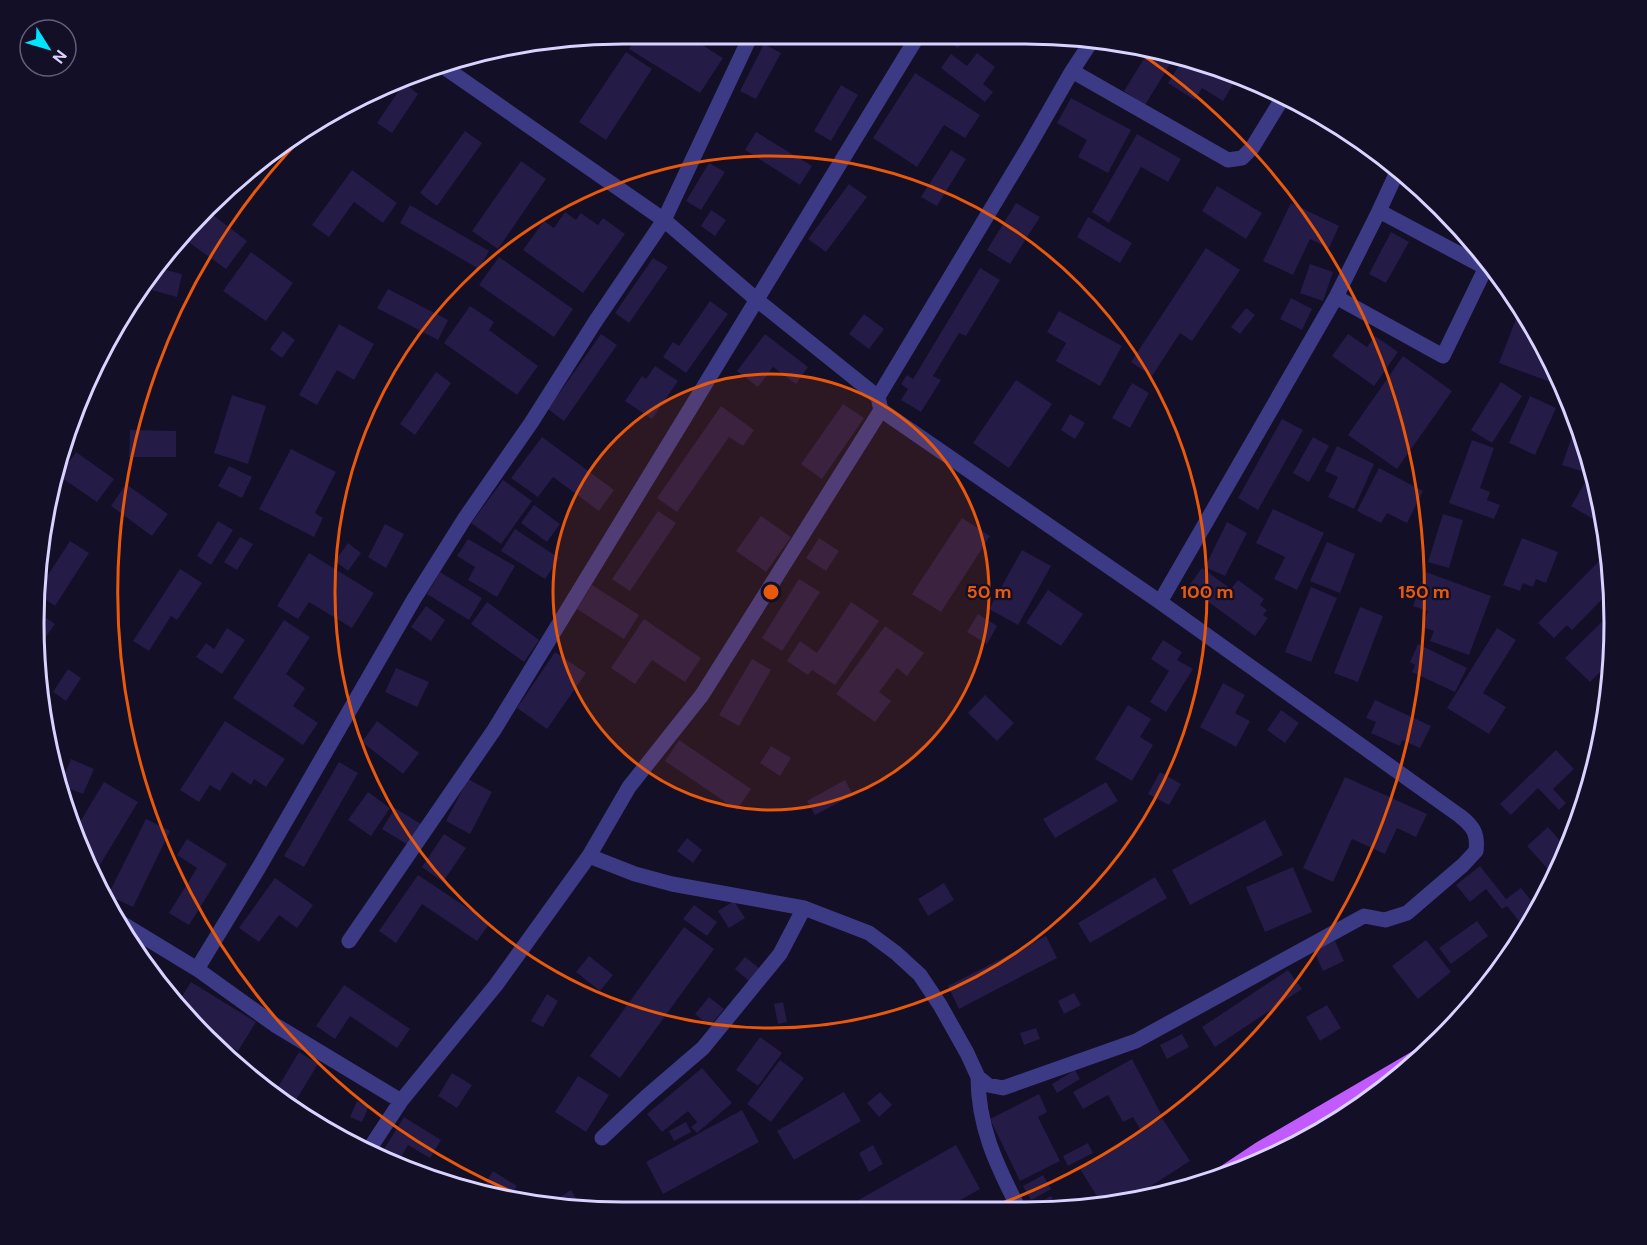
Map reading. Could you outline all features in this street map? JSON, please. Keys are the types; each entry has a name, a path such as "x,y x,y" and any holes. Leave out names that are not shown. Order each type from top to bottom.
{"main road":[{"path":"1290,1137 1369,1088"}],"street":[{"path":"197,969 258,869 414,599 664,220 747,44"},
{"path":"349,941 494,730 914,44"},
{"path":"372,1145 401,1101 496,985 589,856 629,788 702,695 879,403 1088,47"},
{"path":"449,70 664,220 879,403 1472,825 1477,840 1476,851 1407,913 1385,920 1364,916 1136,1041 1003,1088 988,1085 978,1077"},
{"path":"1072,72 1228,160 1242,158 1252,148 1280,102"},
{"path":"1160,602 1336,297 1395,178"},
{"path":"1379,211 1475,259"},
{"path":"1336,297 1443,356 1484,270"},
{"path":"589,856 635,874 672,884 804,908 869,933 896,953 920,975 967,1053 978,1077 978,1093 988,1142 1016,1202"},
{"path":"602,1138 703,1048 780,954 804,908"},
{"path":"132,929 197,969 275,1025 401,1101"}],"building":[{"path":"632,44 701,44 723,58 700,93 629,49"},
{"path":"764,44 781,53 756,99 740,91"},
{"path":"626,52 652,69 606,140 579,122"},
{"path":"977,53 995,67 983,84 993,92 985,102 941,68 951,54 967,66"},
{"path":"1145,57 1171,62 1145,105 1124,91"},
{"path":"1180,65 1234,83 1223,101 1202,88 1195,100 1168,83"},
{"path":"915,73 980,115 965,138 944,125 917,167 873,138"},
{"path":"841,85 858,95 831,141 814,131"},
{"path":"407,86 418,94 392,133 377,123 400,88"},
{"path":"1071,98 1131,130 1108,173 1078,157 1087,140 1057,123"},
{"path":"465,131 482,143 437,206 420,193"},
{"path":"756,132 812,166 800,185 745,150"},
{"path":"1137,134 1181,159 1168,182 1141,167 1109,223 1092,212"},
{"path":"951,150 966,159 937,206 921,197"},
{"path":"521,161 546,179 498,249 472,231"},
{"path":"709,163 725,172 701,210 686,201"},
{"path":"352,170 397,203 383,223 354,202 329,237 312,225"},
{"path":"849,184 867,197 826,252 808,239"},
{"path":"1217,186 1262,213 1246,239 1202,211"},
{"path":"1016,203 1040,217 1010,264 987,250"},
{"path":"1291,203 1339,226 1329,248 1310,239 1293,275 1263,261"},
{"path":"410,205 489,251 479,269 400,223"},
{"path":"711,210 726,220 715,236 701,226"},
{"path":"565,212 576,220 581,213 598,225 603,218 625,234 583,293 523,250 544,221 554,228"},
{"path":"212,214 247,241 226,269 187,241"},
{"path":"1088,217 1132,243 1120,263 1077,237"},
{"path":"1391,232 1409,242 1386,283 1369,274"},
{"path":"1206,248 1240,270 1192,341 1180,333 1152,376 1131,362"},
{"path":"251,252 293,283 266,321 223,291"},
{"path":"499,257 573,309 554,337 479,285"},
{"path":"653,258 668,267 629,323 615,313"},
{"path":"1310,264 1333,272 1323,301 1300,293"},
{"path":"980,268 1000,280 966,336 959,333 933,376 941,380 921,412 901,400 908,389 901,384 907,375 913,379"},
{"path":"163,270 182,274 177,297 152,290 154,283"},
{"path":"388,289 448,320 438,340 377,308"},
{"path":"1291,298 1312,309 1302,330 1280,319"},
{"path":"710,301 728,314 686,373 663,357 673,342 679,346"},
{"path":"470,306 494,322 489,330 538,366 517,395 444,343"},
{"path":"1246,308 1255,315 1240,334 1231,327"},
{"path":"1059,311 1122,346 1100,386 1056,361 1066,343 1047,332"},
{"path":"864,314 884,329 869,349 849,334"},
{"path":"1516,318 1551,382 1499,363"},
{"path":"339,324 374,344 354,380 337,370 317,405 299,395"},
{"path":"283,331 295,340 282,358 270,349"},
{"path":"601,334 617,345 564,421 548,409"},
{"path":"765,334 808,367 796,384 773,367 758,387 737,371"},
{"path":"1348,334 1367,347 1375,336 1398,352 1374,386 1332,356"},
{"path":"1403,356 1452,391 1397,469 1348,435"},
{"path":"655,366 678,381 652,419 625,401 642,376 646,379"},
{"path":"436,372 451,383 415,435 400,424"},
{"path":"1016,380 1052,404 1009,468 973,443"},
{"path":"1501,382 1522,396 1492,443 1471,430"},
{"path":"1132,383 1149,393 1130,428 1112,418"},
{"path":"232,395 266,406 248,464 214,453"},
{"path":"1530,396 1556,408 1535,455 1509,443"},
{"path":"843,404 864,418 822,479 801,464"},
{"path":"721,406 754,430 743,446 729,437 677,512 657,498"},
{"path":"1070,414 1085,423 1075,439 1061,430"},
{"path":"1282,419 1303,430 1258,510 1238,498"},
{"path":"130,430 176,431 176,457 129,457"},
{"path":"1573,435 1584,472 1562,465"},
{"path":"542,437 614,490 599,511 553,477 538,497 511,478"},
{"path":"1313,437 1329,446 1309,482 1293,473"},
{"path":"1472,440 1494,448 1480,488 1490,492 1487,500 1500,505 1494,519 1449,503"},
{"path":"1337,446 1374,464 1354,509 1328,497 1338,477 1325,471"},
{"path":"291,449 336,472 315,513 323,518 314,537 259,509"},
{"path":"76,452 114,479 97,502 62,478 64,468"},
{"path":"229,466 252,477 242,498 218,486"},
{"path":"1379,468 1423,491 1407,523 1387,513 1381,523 1357,511"},
{"path":"503,480 532,501 501,544 471,523"},
{"path":"1586,481 1593,519 1571,506"},
{"path":"126,484 168,514 152,536 111,506"},
{"path":"534,505 560,524 547,542 521,523"},
{"path":"1273,509 1324,533 1297,590 1274,579 1285,557 1256,543"},
{"path":"658,511 676,523 630,591 612,579"},
{"path":"1443,514 1463,520 1449,568 1428,562"},
{"path":"761,516 791,537 766,572 736,551"},
{"path":"962,518 990,536 941,612 912,594"},
{"path":"218,521 233,530 211,565 197,556"},
{"path":"1227,522 1247,533 1225,576 1205,567"},
{"path":"385,524 404,534 386,568 368,557"},
{"path":"515,529 559,558 545,579 501,551"},
{"path":"240,537 253,544 237,570 224,562"},
{"path":"819,538 839,551 826,571 806,558"},
{"path":"1522,538 1558,552 1546,583 1536,579 1533,587 1523,583 1520,591 1503,585"},
{"path":"468,539 515,566 497,597 468,580 475,567 457,556"},
{"path":"70,541 89,553 55,606 45,599 45,579"},
{"path":"1327,542 1355,554 1340,593 1310,581"},
{"path":"348,543 361,553 348,571 335,561"},
{"path":"1022,550 1051,566 1018,625 989,609"},
{"path":"309,553 374,593 352,628 309,602 298,619 277,606"},
{"path":"1600,560 1603,598 1572,630 1567,625 1554,638 1538,623"},
{"path":"1202,568 1231,589 1238,580 1264,599 1260,605 1267,610 1263,615 1268,618 1255,636 1188,587"},
{"path":"180,569 202,583 177,620 171,616 149,651 133,641"},
{"path":"440,572 482,598 469,620 427,594"},
{"path":"1426,572 1491,596 1469,655 1430,641 1434,631 1422,627 1428,611 1413,606"},
{"path":"799,579 820,592 782,651 762,638"},
{"path":"592,585 639,615 624,639 577,609"},
{"path":"1311,587 1337,598 1311,662 1285,652"},
{"path":"1048,590 1083,614 1061,646 1026,623"},
{"path":"487,602 539,640 524,662 471,624"},
{"path":"851,602 879,621 835,685 812,670 808,675 787,661 800,641 817,653"},
{"path":"426,606 445,620 431,641 411,627"},
{"path":"1360,607 1383,616 1358,682 1334,673"},
{"path":"978,614 997,626 987,644 967,632"},
{"path":"44,617 55,624 44,639"},
{"path":"644,619 701,658 685,682 652,660 635,684 611,668"},
{"path":"284,620 310,637 286,674 305,688 293,706 318,723 303,745 233,698"},
{"path":"1604,620 1601,671 1590,682 1565,658"},
{"path":"885,626 924,653 907,676 897,668 879,692 891,701 875,722 836,694"},
{"path":"227,628 245,640 222,674 196,657 206,643 214,649"},
{"path":"1497,628 1516,640 1483,693 1506,707 1489,734 1447,708"},
{"path":"1163,640 1182,652 1177,660 1193,669 1166,712 1150,702 1169,671 1151,659"},
{"path":"1418,644 1467,668 1455,692 1412,672 1415,665 1410,662"},
{"path":"555,652 586,673 547,729 517,708"},
{"path":"752,659 771,670 739,726 719,715"},
{"path":"396,668 429,682 417,707 385,692"},
{"path":"68,669 81,678 66,701 53,692"},
{"path":"1223,683 1245,695 1235,713 1250,721 1236,747 1200,727"},
{"path":"985,695 1014,723 997,741 968,713"},
{"path":"1375,700 1431,726 1420,748 1402,740 1400,746 1371,733 1376,722 1366,718"},
{"path":"1128,705 1151,719 1140,737 1153,745 1132,781 1095,759"},
{"path":"1281,710 1299,723 1285,743 1267,730"},
{"path":"225,721 285,759 266,787 254,779 251,785 232,772 220,791 210,785 199,802 180,790"},
{"path":"377,721 419,753 403,774 362,742"},
{"path":"679,740 751,789 737,810 665,761"},
{"path":"771,746 791,758 780,776 760,763"},
{"path":"1556,750 1574,769 1553,789 1566,803 1559,810 1538,788 1511,815 1500,804"},
{"path":"71,759 94,769 83,794 68,788 64,775"},
{"path":"339,762 358,773 304,867 284,856"},
{"path":"1160,772 1181,784 1169,805 1148,794"},
{"path":"1345,777 1427,814 1416,837 1397,828 1385,854 1352,839 1333,882 1303,868"},
{"path":"468,779 492,792 470,834 446,821"},
{"path":"845,780 853,795 815,815 807,801"},
{"path":"104,782 138,802 98,868 80,823"},
{"path":"1106,782 1118,801 1055,838 1043,819"},
{"path":"368,792 390,808 371,836 348,820"},
{"path":"395,808 421,824 408,845 382,829"},
{"path":"146,819 170,831 133,907 113,897 110,891"},
{"path":"1265,820 1283,855 1190,905 1172,870"},
{"path":"1548,827 1560,841 1548,869 1527,846"},
{"path":"444,834 466,848 443,882 422,867"},
{"path":"687,838 702,850 693,863 677,851"},
{"path":"187,839 227,864 189,925 169,913 197,868 177,855"},
{"path":"1480,866 1506,899 1521,888 1532,901 1520,922 1507,906 1502,909 1486,889 1470,902 1456,885"},
{"path":"1293,867 1312,912 1265,932 1246,887"},
{"path":"418,875 490,923 477,941 422,904 396,943 379,931"},
{"path":"1155,877 1167,898 1090,943 1078,923"},
{"path":"275,878 313,905 297,928 279,915 259,942 239,928"},
{"path":"944,883 954,900 928,916 918,899"},
{"path":"734,901 745,918 729,928 718,911"},
{"path":"694,905 717,922 707,936 683,919"},
{"path":"1477,921 1488,936 1451,964 1439,948"},
{"path":"684,927 714,949 620,1078 590,1056"},
{"path":"1046,936 1057,958 959,1009 948,986"},
{"path":"1426,940 1451,972 1418,999 1392,966"},
{"path":"1335,941 1344,961 1323,971 1314,951"},
{"path":"589,956 613,975 600,991 576,972"},
{"path":"745,957 759,968 749,981 735,969"},
{"path":"1288,970 1302,989 1215,1047 1202,1027"},
{"path":"191,982 256,1022 238,1051 213,1032 181,997"},
{"path":"344,985 410,1029 397,1048 350,1016 335,1039 316,1026"},
{"path":"1074,993 1081,1005 1064,1014 1058,1001"},
{"path":"547,994 558,1001 543,1027 531,1021"},
{"path":"709,997 724,1009 710,1026 695,1014"},
{"path":"783,1002 787,1022 778,1024 774,1004"},
{"path":"1327,1005 1341,1028 1320,1041 1306,1017"},
{"path":"1036,1028 1040,1039 1024,1045 1020,1033"},
{"path":"1182,1034 1189,1047 1167,1059 1160,1045"},
{"path":"760,1037 782,1053 758,1086 736,1070"},
{"path":"299,1052 318,1064 296,1100 278,1087"},
{"path":"1132,1059 1162,1116 1140,1129 1133,1117 1123,1122 1108,1095 1083,1109 1073,1092"},
{"path":"780,1060 804,1078 771,1122 747,1104"},
{"path":"702,1068 732,1103 697,1133 691,1127 697,1122 688,1111 662,1132 647,1114"},
{"path":"1075,1070 1080,1079 1057,1093 1052,1084"},
{"path":"452,1073 472,1085 457,1108 438,1096"},
{"path":"578,1076 609,1095 586,1132 555,1112"},
{"path":"844,1092 861,1121 794,1160 777,1131"},
{"path":"880,1092 892,1105 879,1117 867,1103"},
{"path":"1039,1094 1047,1112 1038,1117 1060,1161 1020,1181 990,1119"},
{"path":"357,1101 369,1106 362,1122 350,1117"},
{"path":"742,1110 759,1142 663,1194 646,1162"},
{"path":"404,1117 441,1140 430,1158 408,1145 401,1157 384,1150"},
{"path":"1162,1118 1190,1161 1149,1188 1098,1197 1080,1169"},
{"path":"686,1122 691,1132 674,1141 669,1131"},
{"path":"1088,1143 1093,1153 1068,1166 1063,1156"},
{"path":"873,1145 883,1164 869,1172 859,1153"},
{"path":"956,1145 980,1189 957,1202 855,1202"},
{"path":"493,1171 517,1186 514,1191 485,1185"},
{"path":"1043,1175 1051,1189 1031,1200 1023,1186"},
{"path":"571,1190 576,1199 558,1198"},
{"path":"1051,1196 1054,1200 1041,1201"}]}
